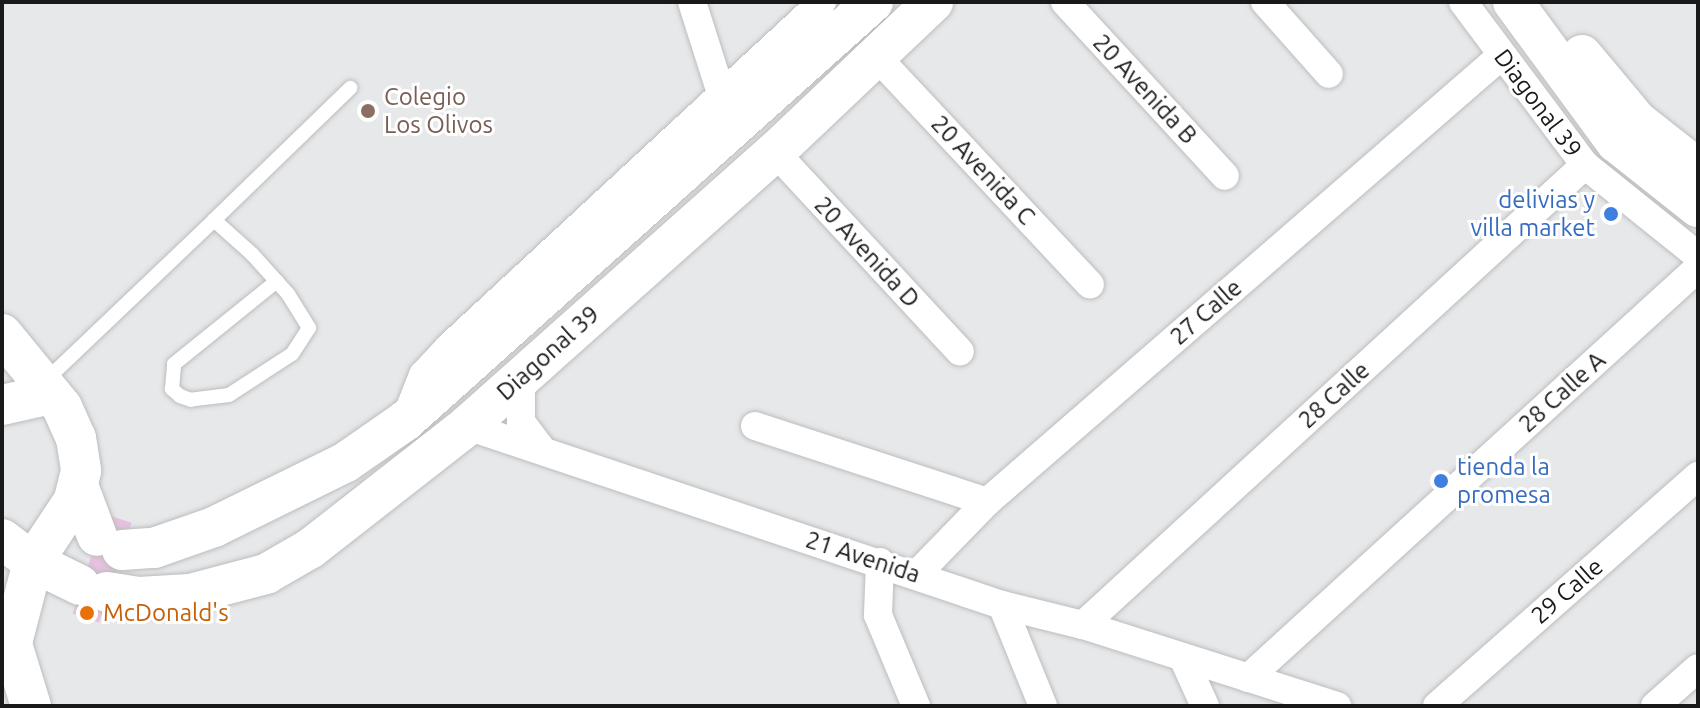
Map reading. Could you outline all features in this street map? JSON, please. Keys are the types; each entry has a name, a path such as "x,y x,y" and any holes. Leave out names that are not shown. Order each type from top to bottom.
{"street":[{"path":"692,2 722,96"},
{"path":"405,421 423,375 435,361 822,2"},
{"name":"Diagonal 39","path":"79,488 110,543 154,548 214,527 346,462 405,421 873,2"},
{"name":"Diagonal 39","path":"18,550 94,589 165,597 266,574 311,548 467,426 775,152 933,2"},
{"name":"20 Avenida B","path":"1065,2 1225,176"},
{"path":"1265,2 1329,74"},
{"name":"Diagonal 39","path":"1463,2 1585,165 1698,256"},
{"name":"Diagonal 39","path":"1513,2 1616,142 1698,207"},
{"path":"1546,2 1637,121 1698,169"},
{"name":"20 Avenida C","path":"876,56 1090,285"},
{"name":"27 Calle","path":"917,574 987,502 1501,56"},
{"name":"20 Avenida D","path":"775,152 960,352"},
{"name":"28 Calle","path":"1083,625 1585,165"},
{"name":"28 Calle A","path":"1248,678 1698,268"},
{"path":"2,334 47,389 76,438 79,488 18,550 8,626 14,706"},
{"path":"521,377 521,422 543,451"},
{"path":"2,405 47,389"},
{"name":"21 Avenida","path":"467,426 917,574 1002,605 1083,625 1184,660 1337,706"},
{"path":"755,426 987,502"},
{"name":"29 Calle","path":"1437,706 1698,476"},
{"path":"282,494 311,548"},
{"path":"214,527 229,584"},
{"path":"880,562 878,615 916,706"},
{"path":"1002,605 1043,706"},
{"path":"8,626 31,706"},
{"path":"1184,660 1205,706"},
{"path":"1655,706 1698,668"}],"lane":[{"path":"47,389 350,88"},
{"path":"214,220 277,281 307,318 303,341 254,383 229,395 191,400 172,389 174,364 277,281"}],"building":[{"path":"105,514 132,523 99,623 73,614"}],"place":[{"name":"Colegio Los Olivos","path":"368,111"},
{"name":"delivias y villa market","path":"1611,214"},
{"name":"tienda la promesa","path":"1441,481"},
{"name":"McDonald's","path":"87,613"}]}
